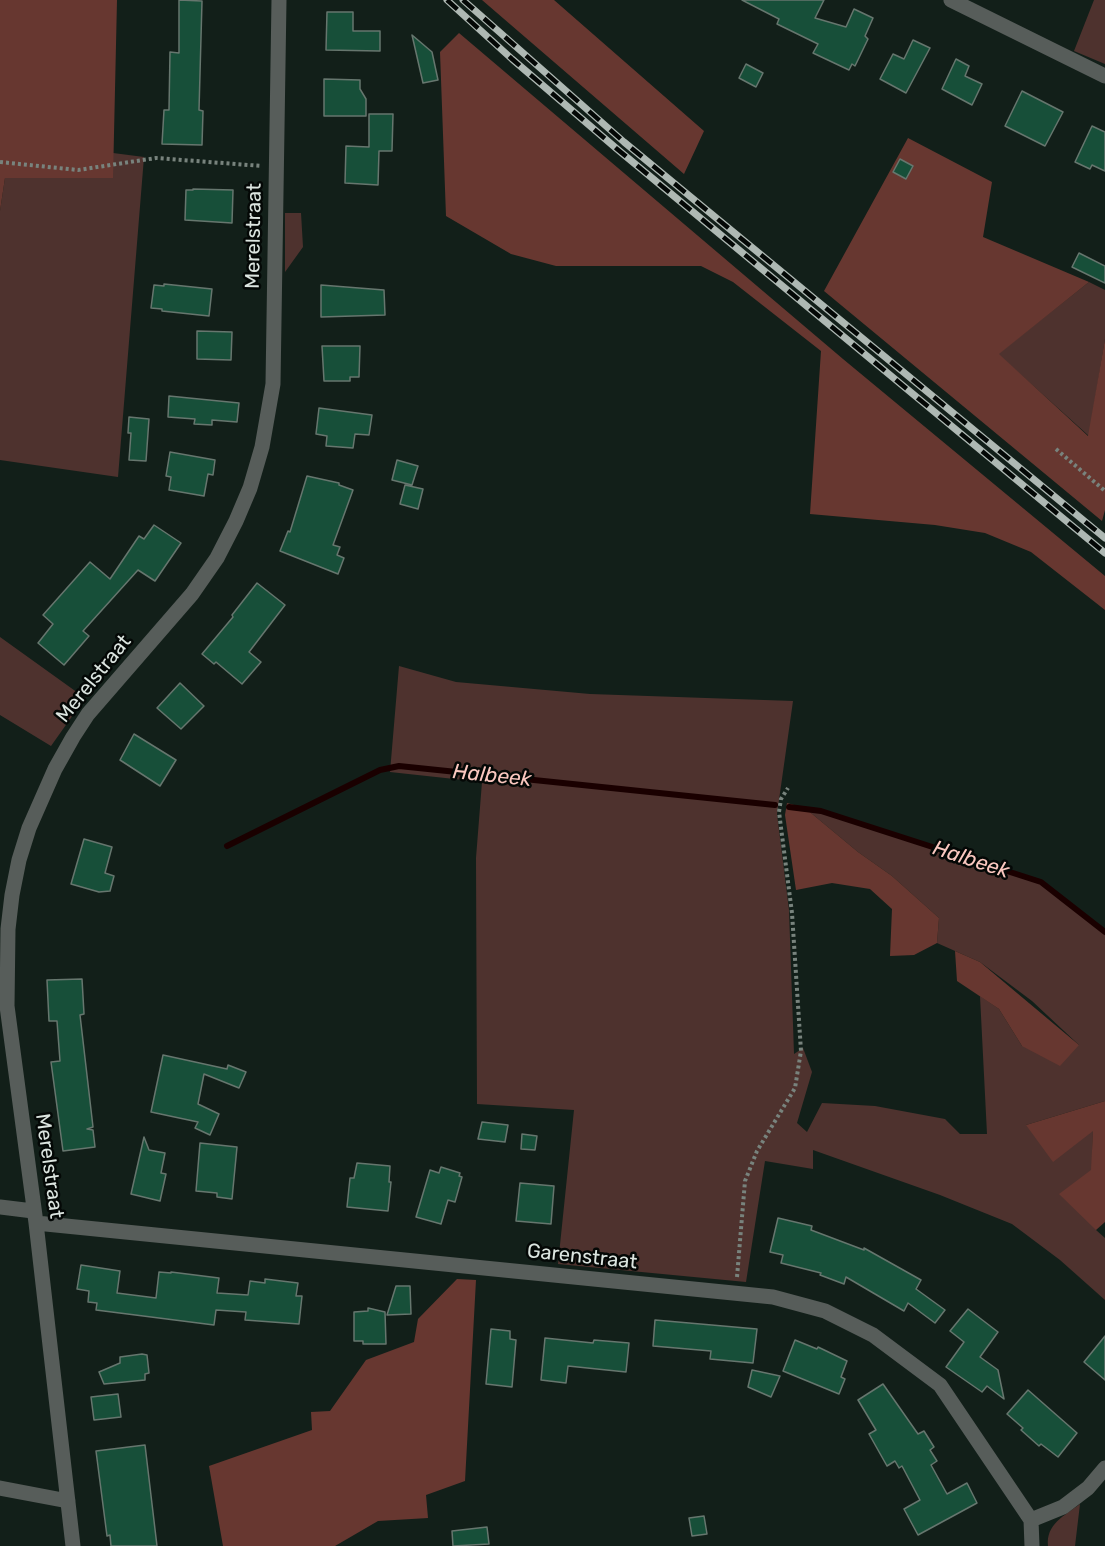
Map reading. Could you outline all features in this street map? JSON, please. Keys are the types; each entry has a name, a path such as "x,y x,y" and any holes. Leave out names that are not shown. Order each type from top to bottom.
{"street":[{"name":"Merelstraat","path":"73,1546 35,1217 7,1006 8,929 19,860 29,828 73,737 88,714 192,594 216,558 236,521 250,488 262,447 273,384 279,0"},
{"path":"959,2 1105,76"},
{"name":"Garenstraat","path":"0,1208 35,1217 773,1297 825,1311 873,1335 940,1385 1030,1520 1032,1546"},
{"path":"1030,1520 1063,1507 1088,1488 1105,1468"},
{"path":"0,1488 68,1501"}],"path":[{"path":"0,162 78,170 156,158 275,167"},
{"path":"1056,449 1105,491"},
{"path":"735,1293 745,1181 757,1151 795,1088 801,1051 792,913 778,812 781,799 788,788"}],"shaded area":[{"path":"0,0 117,0 113,178 5,178 0,211"},
{"path":"482,0 554,0 704,131 684,174"},
{"path":"1094,0 1105,0 1105,64 1074,51"},
{"path":"459,33 843,359 1105,576 1105,610 1031,552 985,533 935,525 810,514 821,351 733,282 701,266 556,266 511,254 446,216 440,52"},
{"path":"908,138 992,182 983,237 1089,282 999,354 1088,436 1105,339 1105,510 1102,521 824,291"},
{"path":"113,153 144,157 118,477 0,460 0,211 5,178 113,178"},
{"path":"285,213 301,213 303,247 285,272"},
{"path":"1089,282 1105,290 1105,339 1089,436 998,354"},
{"path":"0,637 85,698 51,746 0,715"},
{"path":"399,666 456,682 590,694 793,701 777,814 789,910 794,1054 803,1048 812,1072 797,1123 807,1132 822,1103 875,1106 945,1119 960,1134 987,1134 980,996 999,1009 1022,1046 1079,1045 1032,1001 980,962 937,943 939,918 892,876 858,852 805,808 1006,870 1045,885 1105,933 1105,1101 1026,1125 1093,1130 1092,1170 1096,1230 1105,1238 1105,1300 1060,1260 1012,1224 940,1195 813,1150 813,1169 765,1161 746,1282 558,1264 574,1110 477,1104 476,858 482,782 390,772"},
{"path":"787,803 805,808 858,852 892,876 939,918 937,943 914,955 890,956 892,909 870,889 832,883 796,890 785,815"},
{"path":"955,951 980,962 1079,1045 1060,1066 1022,1046 999,1009 957,981"},
{"path":"1105,1101 1105,1222 1096,1230 1059,1194 1091,1170 1093,1131 1053,1162 1026,1125"},
{"path":"457,1279 476,1280 465,1481 426,1495 428,1518 378,1521 335,1546 223,1546 209,1466 312,1430 311,1412 330,1411 366,1360 414,1342 418,1319"},
{"path":"1080,1504 1075,1546 1048,1546 1048,1538 1053,1526"}],"building":[{"path":"179,0 202,1 199,110 203,111 202,145 162,144 164,110 169,110 170,52 179,53"},
{"path":"742,0 824,0 815,18 846,27 854,9 873,18 865,36 868,39 855,66 852,64 849,70 813,53 818,44 777,24 779,19"},
{"path":"327,12 353,12 353,31 380,31 380,51 326,50"},
{"path":"412,35 432,52 438,80 423,83"},
{"path":"913,40 930,48 906,93 880,79 893,54 904,59"},
{"path":"956,59 969,66 965,76 982,84 972,105 942,89"},
{"path":"746,64 763,73 756,87 739,78"},
{"path":"324,79 360,80 360,89 366,99 366,116 324,116"},
{"path":"1022,91 1063,112 1045,146 1005,126"},
{"path":"369,114 393,114 392,151 379,151 378,185 345,183 346,146 369,147"},
{"path":"1092,126 1105,132 1105,171 1092,165 1090,169 1075,162"},
{"path":"900,159 913,166 906,179 893,172"},
{"path":"186,190 233,190 232,223 185,220"},
{"path":"1079,253 1105,266 1105,283 1072,267"},
{"path":"164,284 212,289 209,316 151,308 154,285 164,286"},
{"path":"321,285 384,290 385,315 321,317"},
{"path":"197,331 232,332 231,360 197,359"},
{"path":"322,346 360,346 359,377 350,377 350,381 324,381"},
{"path":"169,396 239,403 237,422 212,420 212,425 194,424 195,419 168,417"},
{"path":"319,408 372,415 369,435 355,434 353,448 326,446 327,436 316,434"},
{"path":"129,417 149,419 146,461 129,460 131,433 128,433"},
{"path":"170,452 215,460 213,475 208,474 204,496 169,490 171,477 166,476"},
{"path":"397,460 418,466 412,485 392,480"},
{"path":"307,476 339,483 353,490 333,545 340,547 337,555 344,558 338,574 280,551 288,531 290,532"},
{"path":"405,485 423,489 418,509 400,504"},
{"path":"154,525 181,543 155,581 138,570 83,631 89,636 64,665 38,643 53,624 43,615 90,562 110,579 139,536 144,539"},
{"path":"257,583 285,605 249,652 261,662 242,684 216,662 214,664 202,654 233,617 232,615"},
{"path":"180,683 204,706 181,729 157,708"},
{"path":"134,734 176,760 160,786 120,760"},
{"path":"84,839 112,847 105,873 114,876 110,891 99,892 71,884"},
{"path":"82,979 84,1014 80,1015 93,1127 87,1129 93,1130 95,1147 63,1151 51,1062 60,1061 57,1021 49,1021 47,980"},
{"path":"163,1055 227,1069 228,1065 246,1072 239,1088 204,1074 198,1104 219,1114 210,1135 195,1128 198,1122 151,1112"},
{"path":"482,1122 508,1125 505,1142 478,1139"},
{"path":"522,1134 537,1136 535,1150 521,1149"},
{"path":"144,1137 149,1150 165,1153 161,1173 166,1174 160,1201 131,1194"},
{"path":"200,1143 237,1147 232,1199 217,1197 217,1193 196,1191"},
{"path":"357,1163 390,1166 388,1211 347,1207 350,1178 354,1178"},
{"path":"441,1167 460,1173 459,1176 462,1177 455,1202 448,1200 441,1224 416,1217 430,1170 439,1173"},
{"path":"520,1183 554,1186 551,1224 516,1221"},
{"path":"778,1218 812,1226 811,1230 864,1250 864,1248 921,1280 916,1289 945,1310 935,1323 908,1303 904,1311 846,1277 844,1284 820,1275 821,1273 781,1263 783,1255 770,1252"},
{"path":"81,1265 120,1271 117,1293 156,1298 159,1272 219,1278 217,1293 248,1295 250,1281 265,1283 265,1279 298,1283 296,1296 302,1296 299,1324 245,1320 246,1312 216,1310 214,1325 96,1310 97,1303 88,1302 89,1291 77,1289"},
{"path":"396,1286 410,1286 411,1314 387,1315"},
{"path":"368,1308 385,1312 386,1344 363,1344 363,1341 354,1341 354,1312 368,1311"},
{"path":"968,1309 998,1332 980,1357 998,1370 1004,1399 987,1386 982,1392 946,1367 964,1342 950,1331"},
{"path":"655,1320 757,1329 753,1363 710,1359 711,1351 653,1346"},
{"path":"491,1329 510,1331 510,1339 516,1340 512,1387 486,1384"},
{"path":"1105,1336 1105,1380 1084,1362"},
{"path":"545,1338 593,1343 594,1340 629,1343 626,1372 568,1366 566,1383 541,1380"},
{"path":"795,1340 817,1349 818,1347 847,1361 841,1377 845,1379 839,1394 783,1371"},
{"path":"147,1355 149,1373 145,1374 145,1380 104,1384 99,1372 120,1363 120,1357"},
{"path":"752,1370 780,1376 771,1397 748,1387"},
{"path":"883,1384 918,1434 924,1431 934,1447 930,1450 937,1461 931,1465 947,1494 967,1483 977,1503 918,1535 904,1509 920,1500 902,1466 899,1468 895,1461 887,1466 869,1434 876,1430 858,1400"},
{"path":"1028,1390 1077,1433 1058,1457 1041,1444 1039,1446 1007,1414"},
{"path":"118,1394 121,1417 94,1420 91,1397"},
{"path":"145,1445 157,1546 111,1546 110,1535 107,1536 96,1451"},
{"path":"704,1516 707,1534 692,1536 689,1518"},
{"path":"487,1527 489,1544 453,1546 452,1531"}],"waterway":[{"name":"Halbeek","path":"227,846 380,770 399,766 775,805"},
{"name":"Halbeek","path":"789,807 821,811 1041,882 1105,932"}],"railway":[{"path":"447,0 617,149 1105,553"},
{"path":"463,0 624,142 1105,538"}]}
